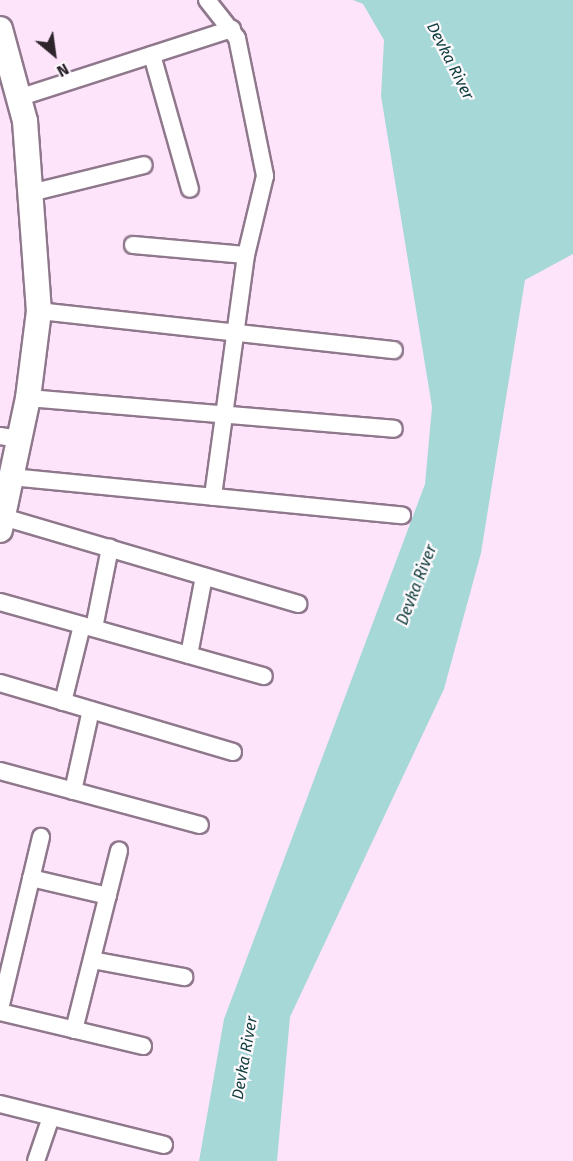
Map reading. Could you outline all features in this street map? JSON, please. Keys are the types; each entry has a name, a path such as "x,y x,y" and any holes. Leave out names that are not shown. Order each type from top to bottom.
{"street":[{"path":"207,0 232,29 265,162 246,255 213,497"},
{"path":"0,29 3,54 18,98 30,193 39,311 28,398 10,438 12,477 1,523 110,548 298,604"},
{"path":"18,98 232,29"},
{"path":"152,54 190,189"},
{"path":"30,193 144,165"},
{"path":"133,245 246,255"},
{"path":"39,311 394,350"},
{"path":"28,398 394,429"},
{"path":"12,477 402,515"},
{"path":"63,702 88,627 110,548"},
{"path":"189,655 204,576"},
{"path":"0,602 264,676"},
{"path":"0,683 233,753"},
{"path":"73,790 92,710"},
{"path":"0,771 200,825"},
{"path":"41,837 0,1011 143,1046"},
{"path":"74,1030 119,851"},
{"path":"31,878 108,896"},
{"path":"92,960 184,977"},
{"path":"0,1104 164,1145"},
{"path":"36,1161 51,1117"}],"water":[{"name":"Devka River","path":"353,0 573,0 573,254 525,280 481,553 444,689 290,1017 277,1161 199,1161 224,1019 425,484 432,407 381,96 384,40 363,4"}]}
